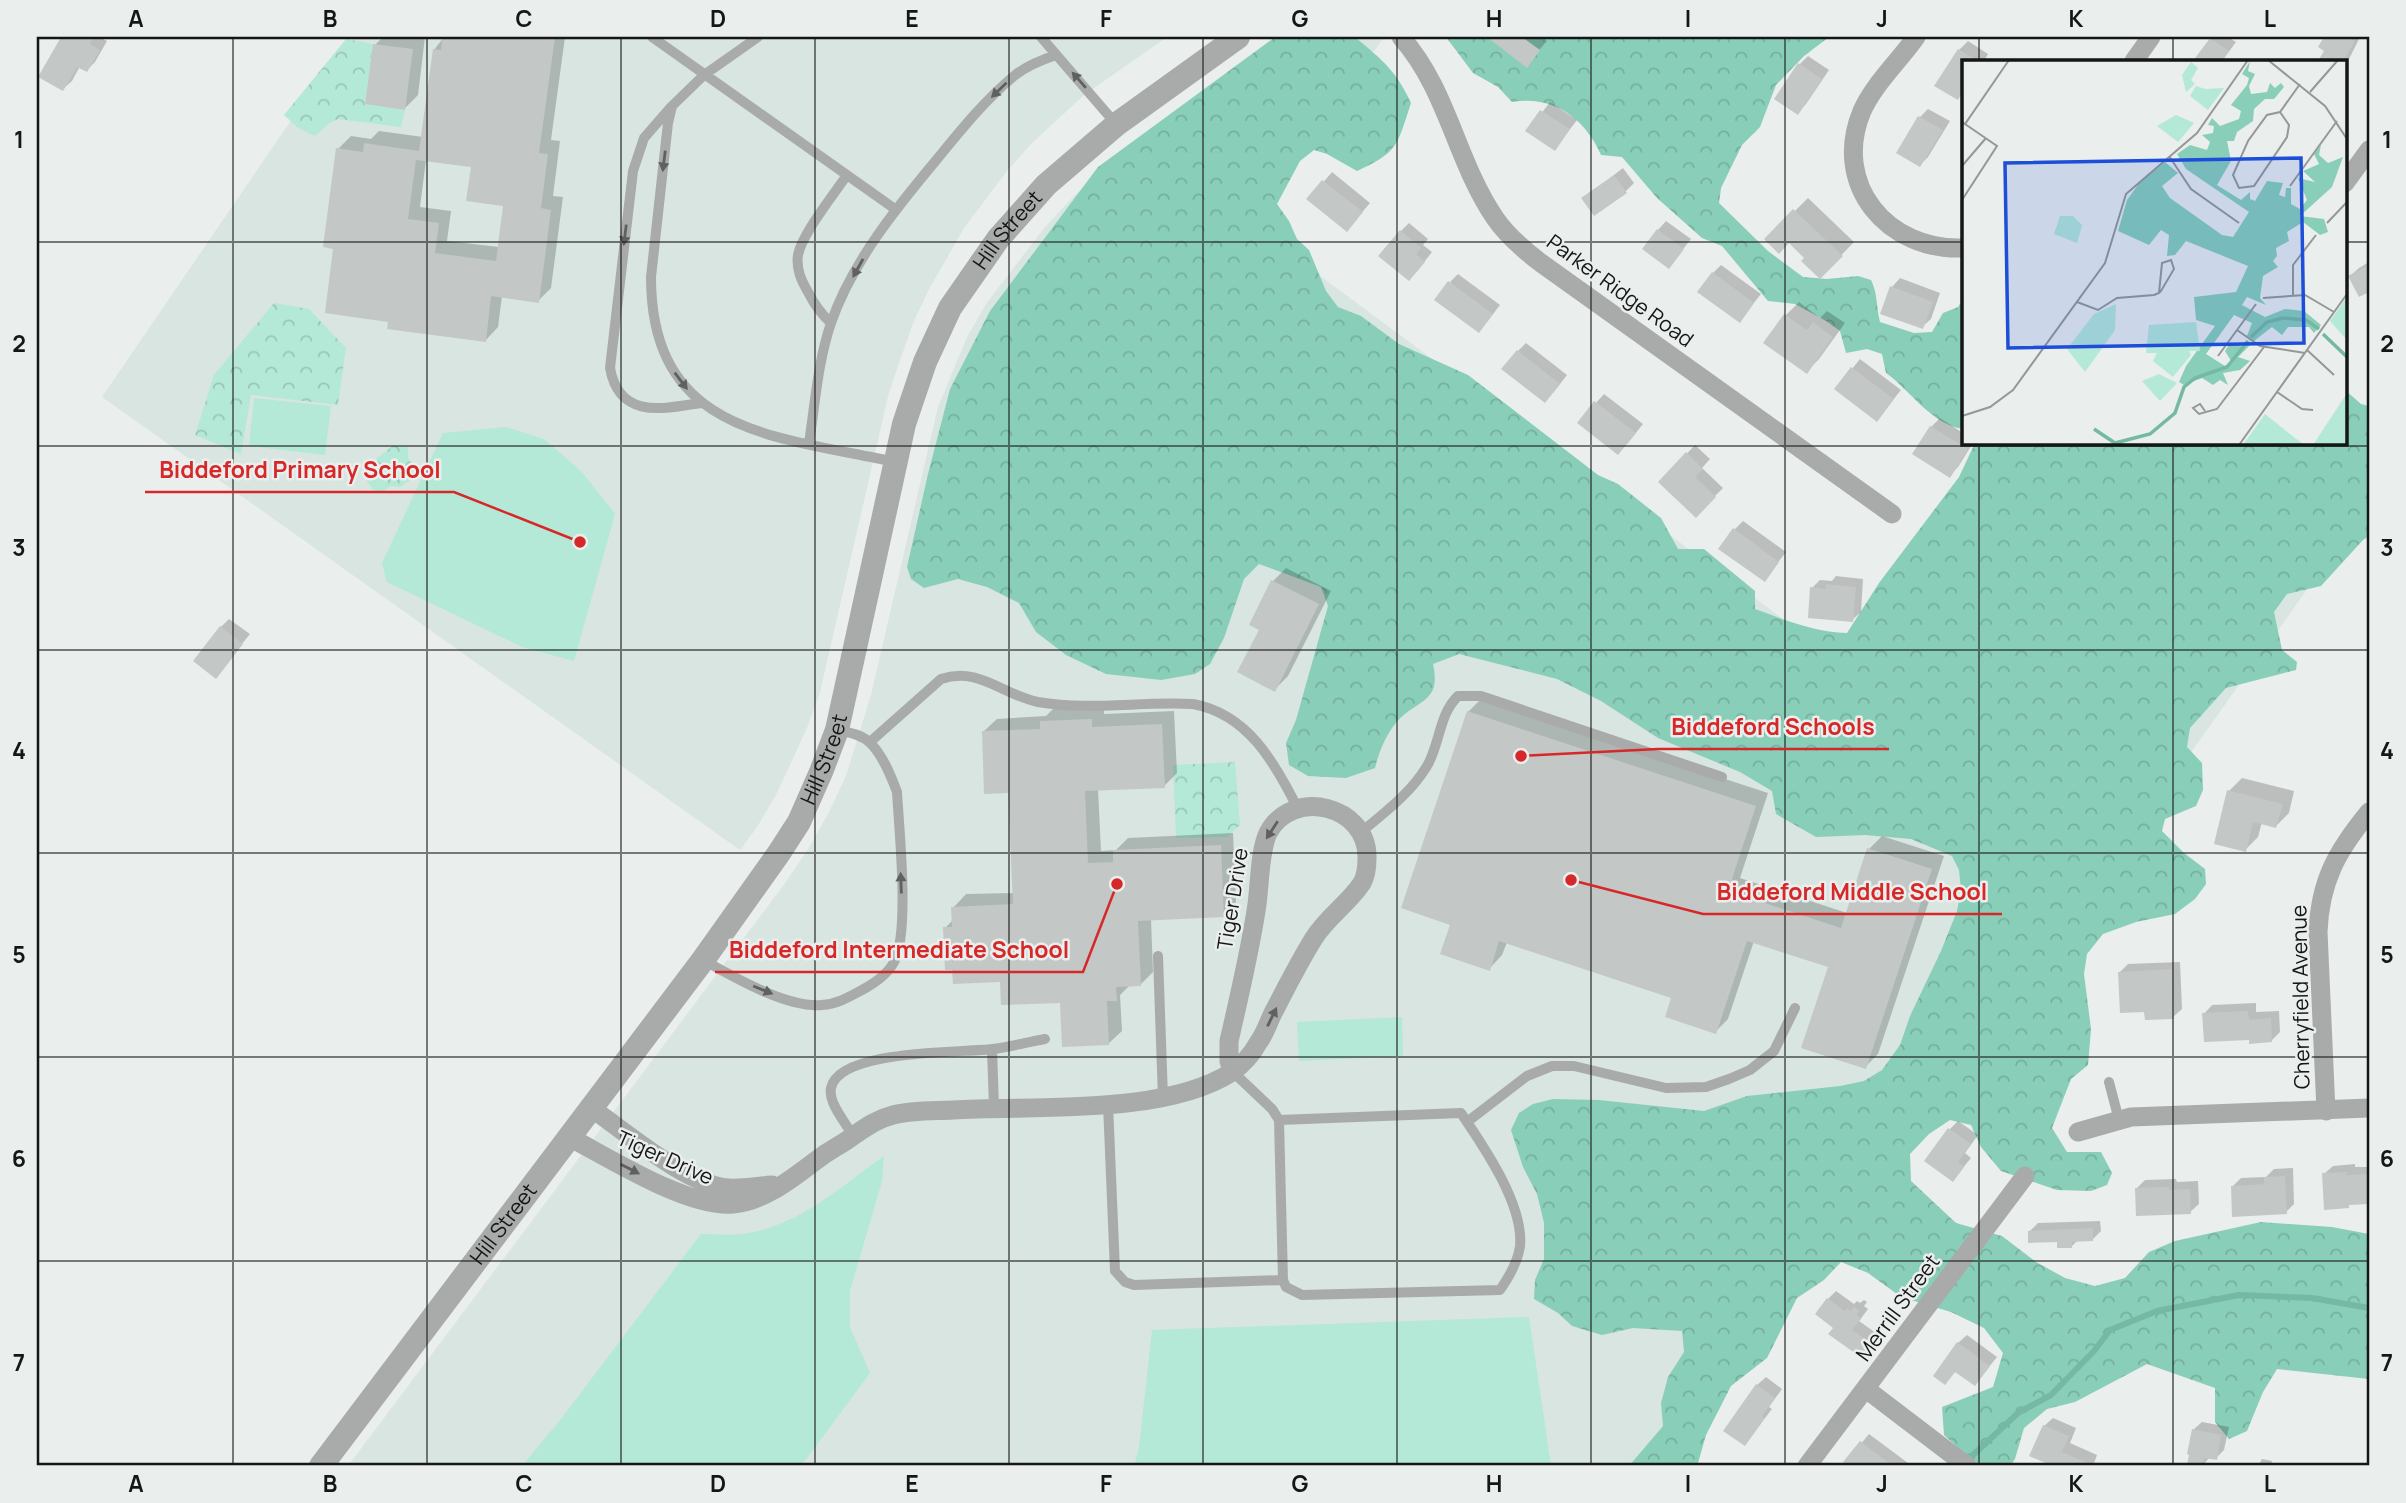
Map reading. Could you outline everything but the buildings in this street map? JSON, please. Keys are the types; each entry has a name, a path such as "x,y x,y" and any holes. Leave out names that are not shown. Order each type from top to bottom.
{"street":[{"name":"Hill Street","path":"321,1466 703,960 799,822 837,730 904,424 925,362 962,288 998,239 1030,202 1117,124 1238,37"},
{"name":"Parker Ridge Road","path":"1401,37 1429,73 1483,199 1507,234 1552,271 1892,514"},
{"path":"1916,37 1863,109 1854,141 1857,174 1861,189 1878,216 1902,236 1932,247 1962,248"},
{"path":"2135,60 2151,37"},
{"path":"2347,175 2369,150"},
{"path":"1297,809 1317,806 1339,811 1351,818 1360,833"},
{"name":"Tiger Drive","path":"1233,1072 1229,1061 1229,1041 1256,910 1263,846 1273,824 1297,809"},
{"name":"Cherryfield Avenue","path":"2326,1111 2319,908 2330,868 2369,812"},
{"name":"Tiger Drive","path":"569,1138 681,1194 709,1204 735,1204 754,1199 783,1184 878,1119 896,1114 994,1107 1108,1104 1181,1095 1233,1072 1261,1040 1316,934 1363,881 1367,852 1360,833"},
{"name":"Tiger Drive","path":"592,1108 684,1173 702,1182 730,1189 783,1184"},
{"path":"2078,1132 2119,1120 2153,1116 2369,1108"},
{"name":"Merrill Street","path":"1807,1466 2025,1176"},
{"path":"1866,1389 1968,1466"}],"lane":[{"path":"652,37 895,209"},
{"path":"701,403 672,407 639,406 620,394 613,383 610,368 635,162 644,138 672,106 704,75 758,37"},
{"path":"1041,37 1117,124"},
{"path":"809,443 824,346 831,323 841,299 876,237 895,209 961,130 1014,76 1032,64 1056,55"},
{"path":"672,106 653,252 651,301 660,345 671,368 683,386 701,403 733,422 809,443 895,462"},
{"path":"831,323 820,313 802,281 798,256 808,234 847,175"},
{"path":"870,742 941,680 955,674 973,677 1035,701 1069,705 1194,704 1225,714 1239,724 1261,747 1275,767 1297,809"},
{"path":"1360,833 1395,804 1426,768 1451,703 1458,696 1481,696 1722,777"},
{"path":"703,960 768,993 821,1006 841,1001 873,984 894,962 902,928 897,792 870,742 858,735 837,730"},
{"path":"1158,956 1163,1099"},
{"path":"1467,1122 1528,1076 1552,1066 1574,1066 1666,1088 1706,1087 1750,1070 1774,1051 1795,1008"},
{"path":"853,1136 831,1098 832,1083 844,1071 904,1055 992,1049 1045,1039"},
{"path":"992,1049 994,1107"},
{"path":"1233,1072 1272,1109 1279,1120 1283,1280 1286,1287 1302,1295 1500,1290 1512,1272 1520,1248 1517,1213 1461,1113 1279,1120"},
{"path":"2109,1082 2119,1120"},
{"path":"1108,1104 1115,1270 1118,1276 1134,1285 1283,1280"}],"shaded area":[{"path":"348,37 1167,37 1084,95 1031,144 964,228 928,291 913,323 889,392 820,692 807,728 776,795 740,850 102,397"},
{"path":"1287,37 1383,39 1246,221 1841,662 2348,532 1944,1099 1661,1466 348,1466 783,886 828,814 846,776 871,695 938,407 967,337 986,304 1045,227 1076,194 1122,153"}],"green space":[{"path":"1275,37 1355,37 1394,74 1411,103 1399,138 1389,152 1357,171 1327,154 1314,150 1300,161 1277,204 1297,239 1309,250 1326,291 1338,307 1361,316 1399,344 1468,375 1598,475 1618,484 1661,518 1678,549 1704,549 1755,591 1755,609 1812,628 1847,633 1879,583 1959,477 1975,444 2346,444 2346,391 2361,404 2369,406 2369,536 2321,586 2287,594 2274,612 2282,650 2297,662 2296,670 2226,688 2190,728 2187,747 2202,763 2203,790 2196,806 2165,819 2162,831 2205,869 2206,884 2195,899 2175,914 2136,922 2103,934 2087,954 2084,974 2091,1029 2088,1065 2071,1079 2052,1128 2067,1152 2101,1152 2112,1173 2107,1185 2091,1191 2057,1190 2001,1171 1981,1147 1971,1125 1950,1120 1929,1134 1910,1154 1911,1181 1956,1223 2002,1236 2036,1262 2065,1278 2095,1286 2125,1278 2149,1252 2175,1241 2261,1222 2332,1227 2369,1234 2369,1379 2277,1369 2263,1392 2247,1431 2229,1439 2215,1422 2215,1388 2147,1364 2075,1402 2047,1409 2024,1428 2015,1459 2010,1466 1978,1466 1944,1435 1942,1407 1993,1387 2003,1353 1984,1328 1951,1312 1901,1297 1868,1273 1841,1262 1824,1280 1797,1298 1767,1358 1731,1386 1706,1435 1698,1463 1689,1466 1629,1466 1663,1426 1661,1403 1668,1377 1684,1352 1682,1331 1633,1328 1602,1335 1572,1326 1558,1313 1534,1299 1535,1280 1544,1259 1544,1223 1537,1194 1523,1167 1511,1130 1519,1113 1533,1104 1553,1099 1599,1100 1704,1111 1747,1096 1864,1081 1882,1070 1900,1045 1910,1016 1957,911 1961,890 1959,870 1952,856 1911,839 1865,835 1816,837 1776,814 1772,791 1740,772 1658,738 1601,701 1557,679 1459,654 1433,664 1434,687 1425,700 1395,724 1383,745 1375,768 1346,778 1308,776 1289,765 1286,743 1296,720 1328,606 1321,587 1259,564 1244,579 1224,638 1210,664 1195,674 1161,680 1106,674 1066,655 1036,632 1019,603 987,587 958,579 924,588 911,579 907,567 950,389 990,311 1098,167"},
{"path":"1446,37 1829,37 1804,56 1776,85 1760,127 1742,145 1721,188 1719,203 1768,251 1803,277 1827,279 1858,276 1871,280 1880,322 1914,333 1932,332 1943,313 1958,307 1962,301 1962,429 1931,414 1886,373 1882,354 1867,349 1846,353 1840,331 1826,321 1795,304 1768,301 1722,246 1702,238 1657,198 1622,157 1601,155 1577,120 1554,106 1541,102 1512,102 1498,87 1473,73"},
{"path":"346,39 373,44 365,104 405,110 401,127 338,119 315,136 297,127 284,115"},
{"path":"274,303 309,309 346,348 338,405 251,395 241,454 195,435 214,375"},
{"path":"254,398 331,406 325,455 249,446"},
{"path":"506,427 544,439 582,472 615,514 574,661 522,647 387,582 382,563 443,433"},
{"path":"393,446 408,447 408,458 419,473 400,487 391,486 382,492 373,490 367,481 367,472 377,466 377,458"},
{"path":"1235,762 1240,825 1227,837 1176,838 1173,765"},
{"path":"1402,1017 1403,1056 1299,1061 1297,1022"},
{"path":"884,1156 882,1181 850,1291 850,1327 870,1373 801,1466 522,1466 561,1419 701,1234 743,1234 786,1221 821,1202"},
{"path":"1529,1317 1551,1466 1134,1466 1139,1448 1152,1330"}],"waterway":[{"path":"1973,1455 2018,1413 2051,1395 2094,1351 2110,1330 2157,1311 2239,1295 2312,1298 2369,1308"}],"place":[{"name":"Biddeford Primary School","path":"580,542"},
{"name":"Biddeford Schools","path":"1521,756"},
{"name":"Biddeford Middle School","path":"1571,880"},
{"name":"Biddeford Intermediate School","path":"1117,884"}]}
